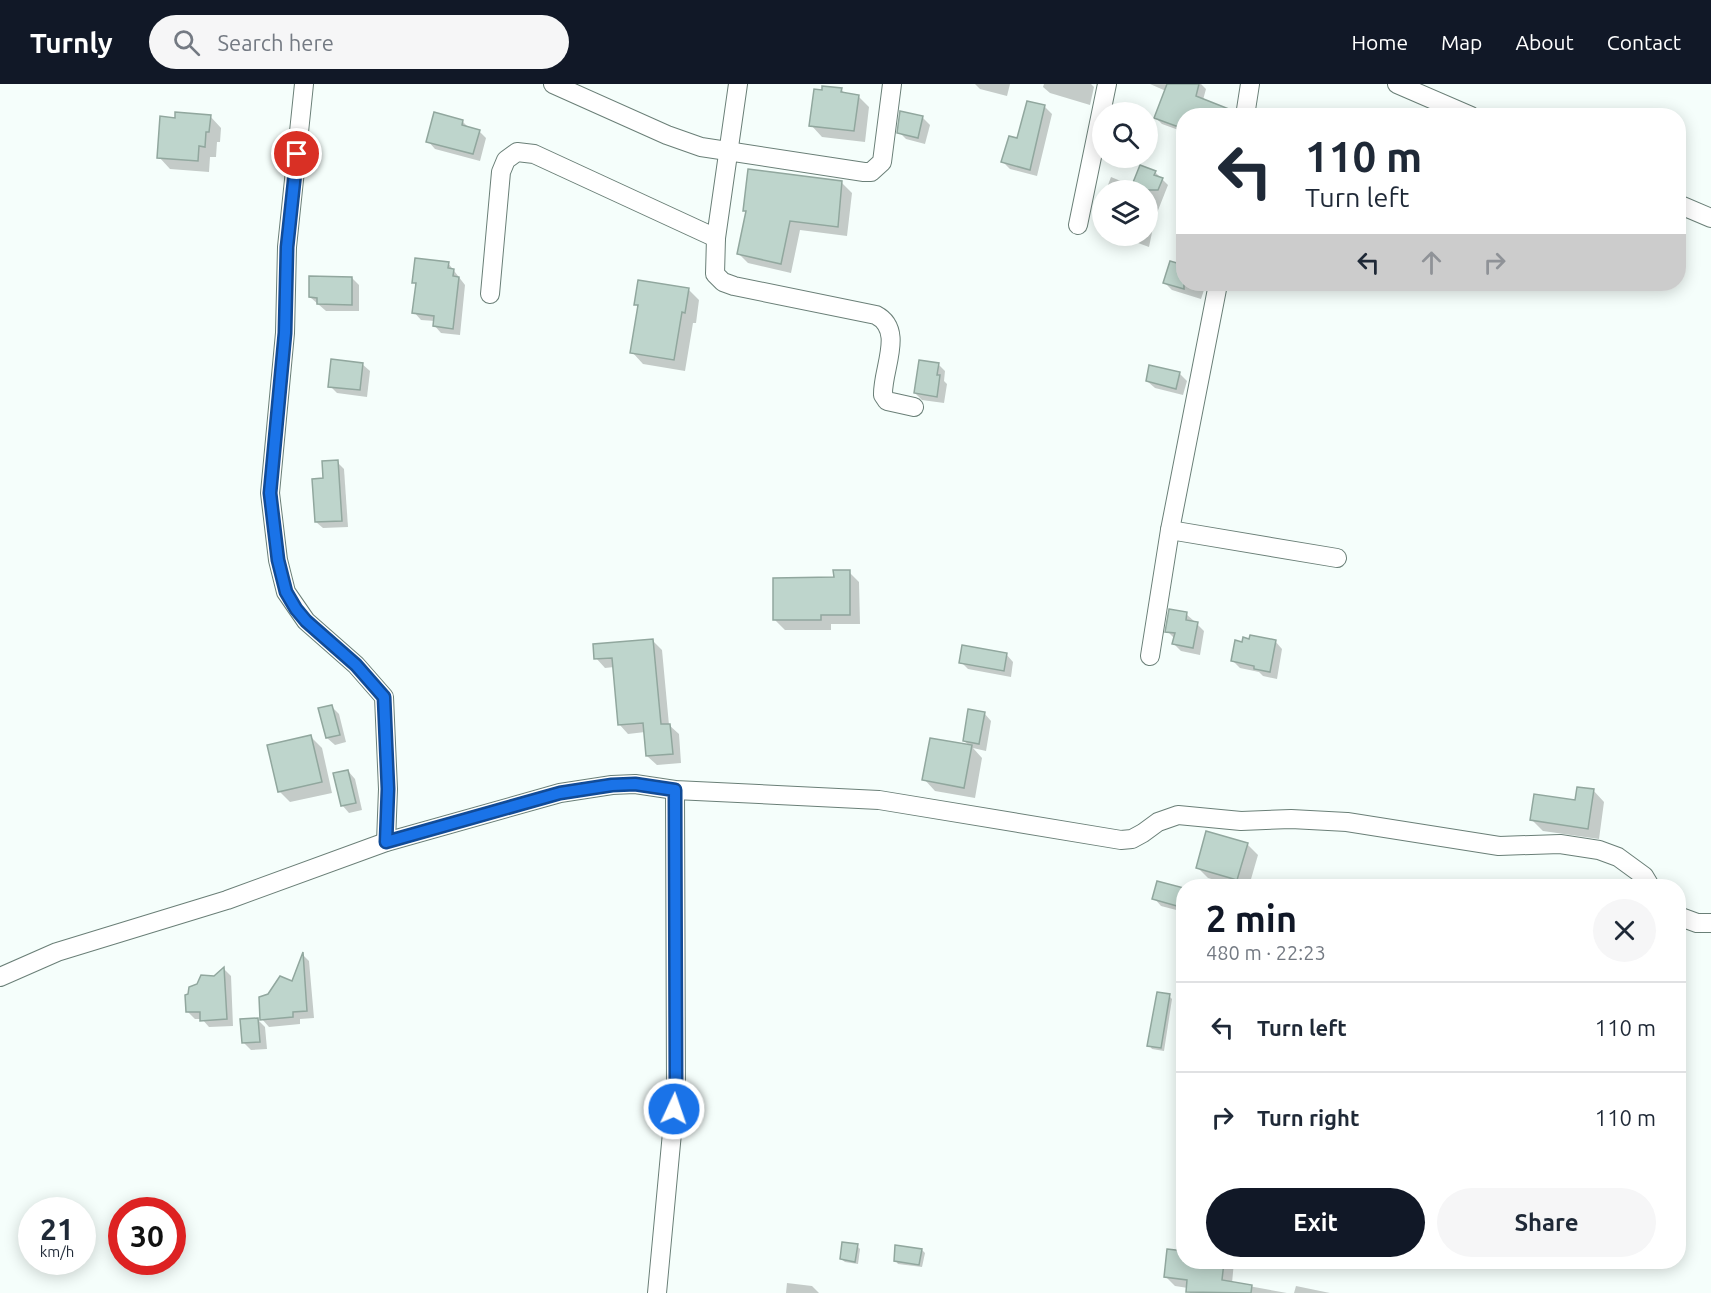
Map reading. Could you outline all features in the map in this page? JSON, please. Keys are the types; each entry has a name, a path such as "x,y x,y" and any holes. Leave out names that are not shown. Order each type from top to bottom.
{"street":[{"path":"304,84 287,247 285,333 270,493 278,560 286,592 306,621 356,665 384,697 388,789 386,842"},
{"path":"554,84 684,142 701,147 871,172 882,162 892,84"},
{"path":"738,84 717,238 714,270 718,279 837,309 876,315 884,319 891,338 883,394 887,401 914,407"},
{"path":"1078,225 1107,84"},
{"path":"1246,108 1250,84"},
{"path":"1397,84 1452,108"},
{"path":"490,294 501,172 506,160 517,152 534,154 717,238"},
{"path":"1686,207 1711,218"},
{"path":"1150,656 1170,530 1217,291"},
{"path":"1170,530 1337,558"},
{"path":"0,977 57,952 226,900 386,842 560,793 612,785 635,784 675,790 879,800 1121,840 1132,839 1158,822 1178,815 1241,821 1291,819 1347,822 1499,846 1560,844 1599,850 1618,857 1646,879"},
{"path":"657,1293 676,1090 675,790"},
{"path":"1686,919 1697,923 1711,922"}],"building":[{"path":"1167,84 1199,84 1196,96 1226,108 1176,108 1176,126 1158,119 1158,108"},
{"path":"822,86 842,88 841,92 859,95 854,131 809,126 814,89 822,90"},
{"path":"1027,101 1045,105 1030,170 1001,162 1009,136 1017,138"},
{"path":"900,111 923,116 918,138 897,133"},
{"path":"175,112 211,115 205,147 199,146 198,161 157,158 160,116 175,118"},
{"path":"434,112 463,120 462,125 480,130 473,154 426,142"},
{"path":"1139,168 1156,171 1154,175 1163,178 1158,190 1158,180 1134,180"},
{"path":"748,169 842,181 838,227 790,221 781,264 737,254 746,211 743,211"},
{"path":"415,258 449,262 448,268 454,269 453,276 459,277 453,329 433,326 434,316 412,313 416,283 412,283"},
{"path":"1170,261 1176,263 1176,287 1163,283"},
{"path":"309,276 352,277 352,305 317,304 317,298 309,297"},
{"path":"638,280 689,288 685,313 682,312 674,360 630,353 638,305 634,305"},
{"path":"331,359 363,363 360,390 328,387"},
{"path":"919,360 939,363 937,397 914,393"},
{"path":"1149,365 1180,372 1176,389 1146,381"},
{"path":"338,460 342,521 315,522 312,479 323,478 322,461"},
{"path":"833,570 850,570 850,615 821,615 821,620 773,620 773,578 834,577"},
{"path":"1169,609 1187,612 1186,620 1198,622 1193,648 1172,644 1175,633 1165,632"},
{"path":"1250,635 1276,640 1270,672 1231,661 1235,640 1242,642 1243,637 1249,639"},
{"path":"653,639 661,724 670,724 673,754 646,756 643,723 618,725 612,658 594,659 593,644"},
{"path":"962,645 1007,653 1004,671 959,663"},
{"path":"332,705 340,735 326,738 318,708"},
{"path":"968,709 985,712 979,744 963,741"},
{"path":"311,735 322,782 278,792 267,745"},
{"path":"930,738 972,745 964,788 922,780"},
{"path":"348,770 356,803 341,806 333,773"},
{"path":"1577,787 1594,789 1588,829 1530,820 1534,794 1575,800"},
{"path":"1206,831 1248,843 1237,879 1196,868"},
{"path":"1157,881 1176,886 1176,906 1152,899"},
{"path":"303,952 307,1011 293,1012 293,1017 260,1020 259,997 268,994 280,976 292,981"},
{"path":"224,967 227,1019 200,1021 200,1012 186,1012 185,995 188,994 189,987 197,984 201,975 214,976"},
{"path":"1157,992 1170,994 1161,1048 1147,1046"},
{"path":"258,1018 260,1042 242,1043 240,1019"},
{"path":"842,1242 858,1244 855,1262 840,1259"},
{"path":"895,1245 922,1249 919,1265 894,1261"},
{"path":"1167,1249 1176,1250 1176,1269 1223,1269 1222,1280 1252,1285 1251,1293 1186,1292 1187,1280 1164,1277"}],"route":[{"path":"297,154 287,247 285,333 270,493 278,560 286,592 306,621 370,678 384,697 388,789 386,842 560,793 635,784 675,790 676,1090 674,1109"}]}
